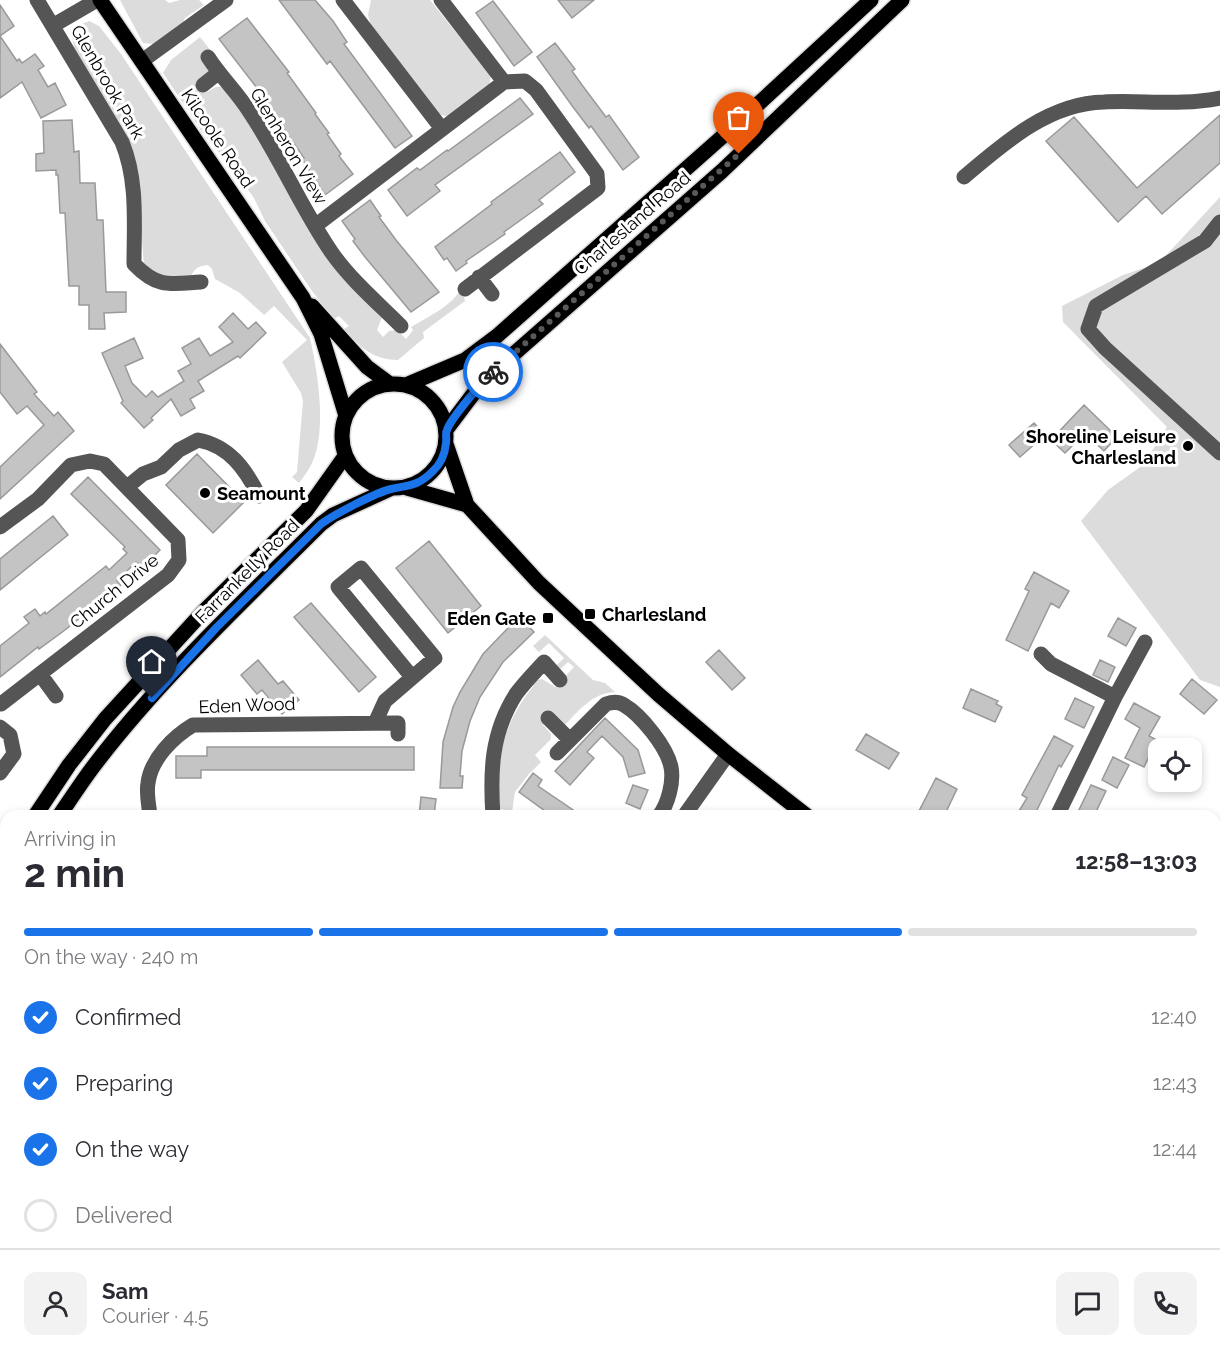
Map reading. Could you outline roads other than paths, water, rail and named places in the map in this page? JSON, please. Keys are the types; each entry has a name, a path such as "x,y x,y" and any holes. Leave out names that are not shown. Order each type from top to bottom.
{"main road":[{"name":"Kilcoole Road","path":"99,0 303,298"},
{"name":"Charlesland Road","path":"406,385 465,360 497,336 776,89 871,0"},
{"name":"Charlesland Road","path":"446,437 483,381 722,171 902,0"},
{"path":"303,298 367,367 390,384"},
{"path":"303,298 321,334 346,416"},
{"path":"466,505 407,488 390,489 376,486 363,479 352,469 345,456 342,442 342,429 353,404 363,394 376,387 390,384 406,385 421,391 433,401 442,415 446,437 466,505 539,583 658,694 728,754 799,810"},
{"path":"407,488 422,481 435,470 442,458 446,437"},
{"name":"Farrankelly Road","path":"38,810 105,719 203,612 306,511 345,456"},
{"name":"Farrankelly Road","path":"63,810 93,767 135,716 248,596 333,515 390,489"}],"street":[{"name":"Glenbrook Park","path":"38,0 122,142 130,161 135,202 135,264 144,274 165,285 201,282"},
{"name":"Glenbrook Park","path":"54,25 99,0"},
{"path":"142,61 226,0"},
{"path":"344,0 442,129"},
{"path":"358,19 360,0"},
{"path":"441,0 504,82 525,81 536,90 597,174 597,188 465,289"},
{"name":"Glenheron View","path":"208,57 218,73 248,109 333,255 401,326"},
{"path":"203,85 218,73"},
{"name":"Glenheron View","path":"315,226 504,82"},
{"path":"964,177 1008,140 1063,110 1102,102 1183,103 1220,98"},
{"path":"1220,222 1205,241 1096,306 1088,329 1105,348 1220,453"},
{"path":"479,277 492,294"},
{"path":"127,487 143,474 161,467 179,450 198,440 214,443 233,456 259,496"},
{"name":"Church Drive","path":"0,527 38,500 71,465 90,461 104,464 178,540 179,560 168,574 1,704"},
{"path":"375,723 384,701 435,658 362,568 338,587 412,676"},
{"path":"1060,810 1115,697 1145,642"},
{"path":"1041,654 1051,664 1115,697"},
{"path":"492,810 490,784 493,754 501,724 516,694 544,662 560,680"},
{"path":"40,674 56,696"},
{"path":"557,753 606,704 614,702 623,704 649,728 663,746 671,768 670,790 662,810"},
{"path":"548,718 570,740"},
{"name":"Eden Wood","path":"150,810 148,783 154,765 165,748 184,730 193,725 398,723 398,734"},
{"path":"0,727 10,735 14,754 0,773"},
{"path":"688,810 728,754"}],"place":[{"name":"Shoreline Leisure Charlesland","path":"1188,446"},
{"name":"Seamount","path":"205,493"},
{"name":"Charlesland","path":"590,614"},
{"name":"Eden Gate","path":"548,618"}]}
